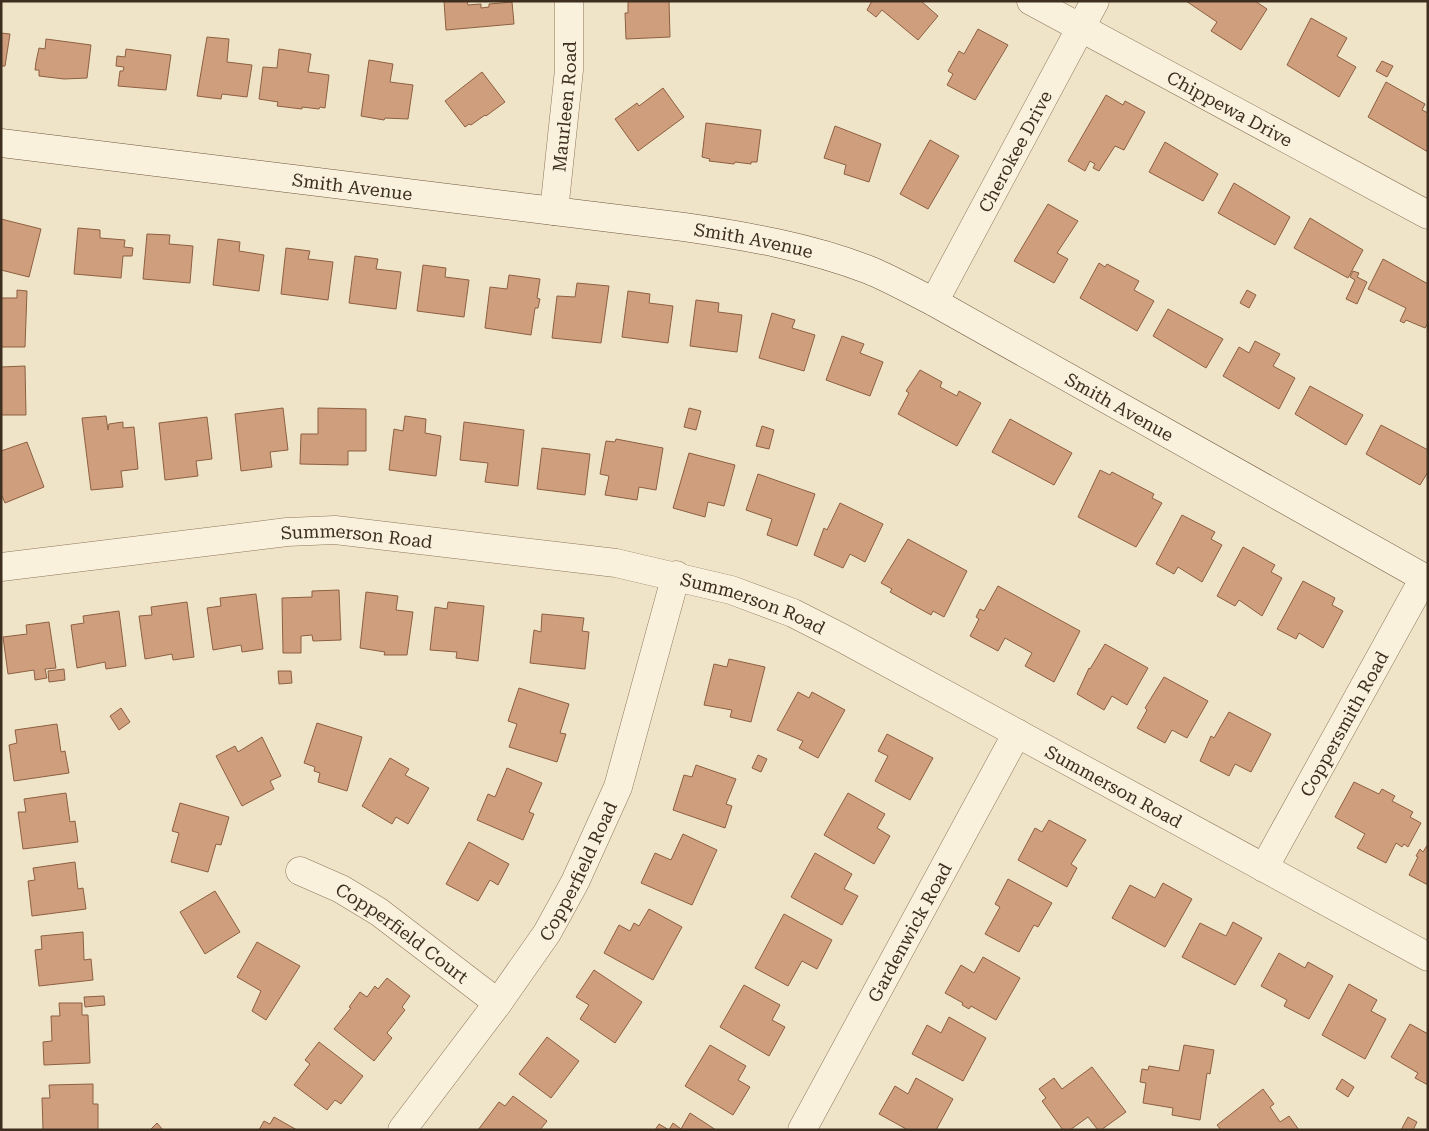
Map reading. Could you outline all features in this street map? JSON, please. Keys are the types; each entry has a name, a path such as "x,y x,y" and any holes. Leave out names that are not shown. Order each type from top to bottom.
{"street":[{"name":"Maurleen Road","path":"554,211 569,70 569,1"},
{"name":"Chippewa Drive","path":"1031,1 1428,216"},
{"name":"Cherokee Drive","path":"934,302 1096,1"},
{"name":"Smith Avenue","path":"1,143 740,235 803,250 869,270 934,302 1426,579"},
{"name":"Summerson Road","path":"1,567 287,532 335,530 616,563 731,590 793,613 1428,958"},
{"name":"Copperfield Road","path":"402,1130 498,1003 552,925 575,882 618,786 676,576"},
{"name":"Coppersmith Road","path":"1264,868 1426,579"},
{"name":"Gardenwick Road","path":"802,1130 1017,734"},
{"name":"Copperfield Court","path":"300,872 341,888 379,912 498,1003"}],"building":[{"path":"444,1 467,1 468,5 481,4 481,8 489,7 489,4 512,2 514,24 446,30"},
{"path":"628,1 669,1 670,37 626,39 625,13 628,13"},
{"path":"872,1 921,1 938,16 918,40 882,10 876,17 867,10"},
{"path":"1186,1 1255,1 1267,9 1241,50 1211,31 1217,22"},
{"path":"1311,18 1347,38 1337,56 1356,67 1339,97 1287,65"},
{"path":"978,29 1008,45 975,100 947,85 953,74 948,71 959,51 964,54"},
{"path":"1,33 10,34 5,66 1,66"},
{"path":"207,37 229,39 227,62 252,65 247,97 222,94 221,99 197,96"},
{"path":"46,39 91,45 87,78 64,79 39,76 39,70 35,70 36,62 39,48 45,49"},
{"path":"126,49 171,55 166,90 118,86 120,71 123,71 124,67 116,66 117,56 125,57"},
{"path":"279,49 311,54 308,72 329,75 325,108 302,107 302,109 277,106 278,102 259,99 263,67 277,68"},
{"path":"369,60 393,64 390,82 413,85 408,119 385,118 384,120 361,116"},
{"path":"1382,61 1393,66 1387,77 1376,71"},
{"path":"482,72 505,102 486,116 465,127 445,101"},
{"path":"1386,82 1425,104 1422,110 1428,113 1428,152 1368,117"},
{"path":"663,88 684,117 638,151 615,119 637,103 639,106"},
{"path":"1106,95 1123,105 1125,101 1145,112 1124,150 1115,146 1099,171 1093,168 1095,164 1090,161 1085,171 1068,161"},
{"path":"706,123 761,130 757,162 751,162 751,164 735,162 734,164 709,161 710,159 702,157"},
{"path":"835,126 881,144 869,182 844,174 846,165 824,158"},
{"path":"930,140 959,156 928,209 900,194"},
{"path":"1165,142 1218,174 1203,201 1149,172"},
{"path":"1234,183 1290,217 1275,245 1218,213"},
{"path":"1048,204 1078,221 1057,253 1068,259 1054,283 1014,261"},
{"path":"1310,218 1363,250 1348,278 1294,248"},
{"path":"1,219 41,229 29,277 1,270"},
{"path":"78,228 100,230 100,238 125,240 124,247 133,248 132,256 123,256 121,278 74,274"},
{"path":"147,234 170,235 169,244 193,246 190,283 143,279"},
{"path":"218,239 240,242 239,251 264,255 259,291 213,285"},
{"path":"286,248 310,251 308,259 333,262 328,300 281,294"},
{"path":"355,256 378,259 376,269 401,272 396,309 349,303"},
{"path":"1383,259 1428,284 1428,323 1425,328 1406,320 1404,323 1400,321 1406,308 1368,289"},
{"path":"1099,263 1105,267 1107,264 1139,281 1134,290 1154,301 1137,331 1080,298"},
{"path":"423,265 446,268 445,277 469,280 464,317 417,311"},
{"path":"1353,271 1359,273 1357,277 1367,282 1357,304 1346,299 1355,280 1350,277"},
{"path":"509,275 540,279 537,298 540,299 538,308 535,308 531,335 485,328 490,287 507,289"},
{"path":"577,283 609,286 601,343 552,338 557,296 575,297"},
{"path":"17,290 27,291 25,347 1,347 1,298 17,298"},
{"path":"1247,290 1256,295 1249,308 1240,303"},
{"path":"628,291 650,294 649,303 673,306 668,343 622,337"},
{"path":"696,300 719,303 718,312 742,315 737,352 690,346"},
{"path":"1168,309 1223,339 1206,368 1153,336"},
{"path":"772,313 795,320 792,328 815,335 804,371 759,358"},
{"path":"842,336 864,344 860,353 883,362 870,396 826,380"},
{"path":"1255,341 1280,354 1273,366 1295,378 1279,409 1223,376 1239,347 1249,353"},
{"path":"25,366 26,415 1,415 1,367"},
{"path":"920,370 942,382 940,387 957,396 959,391 981,403 957,446 898,414 909,393 906,391"},
{"path":"1310,386 1363,415 1346,445 1295,414"},
{"path":"283,408 288,450 270,452 272,467 241,471 235,414"},
{"path":"318,408 366,409 366,451 348,451 348,465 300,464 301,434 318,434"},
{"path":"689,408 701,411 696,430 684,427"},
{"path":"106,416 108,430 109,424 123,422 123,428 134,427 138,469 121,471 123,487 91,490 82,418"},
{"path":"405,416 426,419 425,433 441,436 436,476 389,470 394,429 403,431"},
{"path":"207,417 212,459 196,461 198,476 165,480 159,423"},
{"path":"1010,419 1072,453 1054,485 992,452"},
{"path":"464,422 524,430 518,486 485,482 488,463 460,460"},
{"path":"1381,425 1428,450 1428,472 1420,485 1366,454"},
{"path":"762,426 774,430 769,449 756,446"},
{"path":"616,439 663,448 656,490 639,487 637,500 605,495 609,476 600,474 606,441 615,442"},
{"path":"27,442 44,487 5,503 1,494 1,451"},
{"path":"542,448 590,454 585,495 537,489"},
{"path":"689,453 735,465 724,506 708,502 705,517 673,508"},
{"path":"1100,470 1110,475 1112,472 1154,494 1152,498 1162,503 1136,547 1078,517"},
{"path":"758,474 815,494 797,546 767,535 772,519 746,510"},
{"path":"840,503 883,524 865,562 850,554 843,568 814,555 824,528 827,530"},
{"path":"1182,515 1215,532 1211,539 1222,545 1202,582 1178,567 1174,574 1156,564"},
{"path":"908,539 967,571 944,617 933,611 931,615 890,592 892,589 881,583"},
{"path":"1243,547 1275,565 1271,572 1282,578 1262,616 1239,600 1235,606 1217,596"},
{"path":"1303,581 1335,598 1332,605 1343,611 1323,648 1299,633 1296,639 1277,629"},
{"path":"998,586 1080,631 1054,682 1025,666 1032,653 1005,638 998,651 970,636 979,619 976,617 980,609 984,611"},
{"path":"339,590 341,640 313,641 312,635 301,636 301,653 283,653 282,598 312,597 312,591"},
{"path":"366,592 398,596 396,610 413,612 407,655 384,655 385,652 360,648"},
{"path":"256,594 263,649 242,652 241,645 213,650 207,608 221,606 220,598"},
{"path":"187,602 194,657 173,660 172,654 145,659 139,616 152,615 151,607"},
{"path":"448,602 484,606 478,661 456,658 457,652 430,650 435,607 447,609"},
{"path":"119,611 126,666 106,669 105,662 77,668 71,625 84,623 83,616"},
{"path":"542,614 584,618 582,631 589,632 585,669 530,663 534,630 541,632"},
{"path":"49,622 56,668 45,669 47,678 35,680 34,670 8,674 3,637 27,634 26,625"},
{"path":"1105,644 1148,668 1127,705 1112,696 1104,710 1077,694 1089,668"},
{"path":"729,659 765,667 751,722 730,717 732,710 704,705 714,664 727,667"},
{"path":"64,669 65,680 49,682 48,671"},
{"path":"278,671 291,671 292,683 279,684"},
{"path":"1164,677 1208,701 1187,738 1172,730 1165,743 1137,728 1147,710 1145,708"},
{"path":"519,688 569,704 560,733 566,734 557,762 509,747 517,724 508,721"},
{"path":"798,692 809,698 812,692 845,710 818,758 799,748 803,741 777,730"},
{"path":"121,708 130,722 119,730 110,716"},
{"path":"1229,712 1271,734 1251,772 1235,764 1229,776 1200,761 1211,736 1214,738"},
{"path":"317,723 362,737 347,791 318,782 320,773 314,771 315,767 304,763"},
{"path":"57,724 61,752 65,751 69,773 14,781 9,745 17,743 15,730"},
{"path":"887,734 933,758 910,800 875,781 888,756 878,751"},
{"path":"262,737 281,776 270,781 274,789 242,806 216,756 235,746 238,752"},
{"path":"758,755 767,759 761,772 752,768"},
{"path":"390,758 409,769 405,775 429,788 408,824 396,817 392,824 362,806"},
{"path":"696,765 736,779 726,804 732,806 725,828 673,810 684,775 692,777"},
{"path":"507,768 542,783 529,812 534,814 523,840 477,820 488,794 495,797"},
{"path":"1354,782 1379,794 1382,789 1395,796 1392,801 1413,812 1410,817 1421,823 1408,847 1404,844 1402,847 1396,843 1386,863 1357,848 1365,834 1335,817"},
{"path":"66,793 70,822 75,821 78,842 23,849 18,812 26,812 24,799"},
{"path":"848,793 885,814 877,828 890,836 874,864 824,835"},
{"path":"180,803 229,817 221,845 216,844 208,872 171,862 179,833 172,831"},
{"path":"1049,820 1086,840 1071,864 1077,868 1067,887 1018,860 1035,828 1042,832"},
{"path":"683,834 717,850 692,905 641,883 655,853 671,860"},
{"path":"469,842 509,864 498,885 490,880 478,901 446,884"},
{"path":"1428,844 1428,885 1409,875 1420,849 1423,852"},
{"path":"815,853 852,874 844,889 858,896 842,925 791,897"},
{"path":"75,862 78,889 83,888 86,909 32,916 28,881 35,880 33,868"},
{"path":"1008,879 1052,903 1038,927 1034,925 1019,952 985,934 1000,907 995,904"},
{"path":"1163,883 1192,899 1165,947 1112,918 1130,885 1155,898"},
{"path":"215,891 240,932 205,954 180,912"},
{"path":"649,909 682,927 653,980 604,953 619,925 630,931 634,923 639,926"},
{"path":"784,914 832,940 817,969 802,961 788,986 755,968"},
{"path":"1233,922 1262,938 1235,985 1182,957 1200,923 1226,936"},
{"path":"83,932 84,960 91,959 93,980 39,986 35,950 42,949 41,936"},
{"path":"257,942 300,966 266,1020 252,1011 261,991 237,977"},
{"path":"1279,953 1305,968 1308,962 1333,976 1309,1019 1284,1006 1287,1000 1261,986"},
{"path":"983,957 1020,978 996,1020 971,1006 969,1009 962,1005 963,1003 945,993 961,965 974,973"},
{"path":"594,970 642,1002 615,1043 580,1019 589,1005 576,997"},
{"path":"387,978 410,996 402,1007 405,1010 387,1033 392,1038 374,1061 334,1029 351,1008 349,1007 360,992 367,997 375,986 378,989"},
{"path":"1349,984 1377,1000 1371,1011 1386,1019 1365,1059 1322,1035"},
{"path":"744,985 780,1005 772,1020 785,1027 769,1056 720,1027"},
{"path":"104,996 105,1005 85,1007 84,997"},
{"path":"59,1003 82,1003 82,1015 88,1015 90,1063 44,1065 43,1042 52,1041 51,1016 60,1016"},
{"path":"949,1017 986,1038 963,1081 912,1054 927,1025 941,1033"},
{"path":"1410,1024 1428,1034 1428,1085 1415,1078 1418,1073 1391,1057"},
{"path":"547,1037 579,1061 551,1098 519,1074"},
{"path":"319,1042 363,1076 341,1104 335,1100 327,1110 294,1085 310,1064 305,1060"},
{"path":"710,1045 746,1066 738,1080 750,1087 733,1115 685,1086"},
{"path":"1184,1045 1214,1050 1210,1074 1207,1073 1200,1120 1172,1115 1173,1108 1143,1103 1146,1083 1140,1082 1142,1069 1148,1070 1149,1066 1179,1071"},
{"path":"1092,1067 1126,1112 1101,1130 1098,1130 1088,1117 1070,1130 1063,1130 1042,1101 1046,1098 1039,1089 1054,1078 1062,1089"},
{"path":"916,1078 953,1099 936,1130 908,1130 879,1114 895,1086 908,1094"},
{"path":"1342,1079 1354,1087 1348,1097 1336,1089"},
{"path":"93,1084 93,1104 98,1104 98,1130 43,1130 42,1098 50,1098 49,1085"},
{"path":"1263,1089 1274,1104 1270,1107 1280,1122 1289,1116 1299,1130 1221,1130 1217,1125"},
{"path":"513,1096 547,1121 540,1130 478,1130 499,1102 505,1106"},
{"path":"690,1113 716,1130 669,1130 673,1123 681,1129"},
{"path":"274,1117 297,1130 259,1130 264,1121 270,1124"},
{"path":"1408,1117 1417,1122 1413,1130 1401,1130"},
{"path":"157,1123 163,1130 150,1130"},
{"path":"659,1124 669,1130 655,1130"}]}
